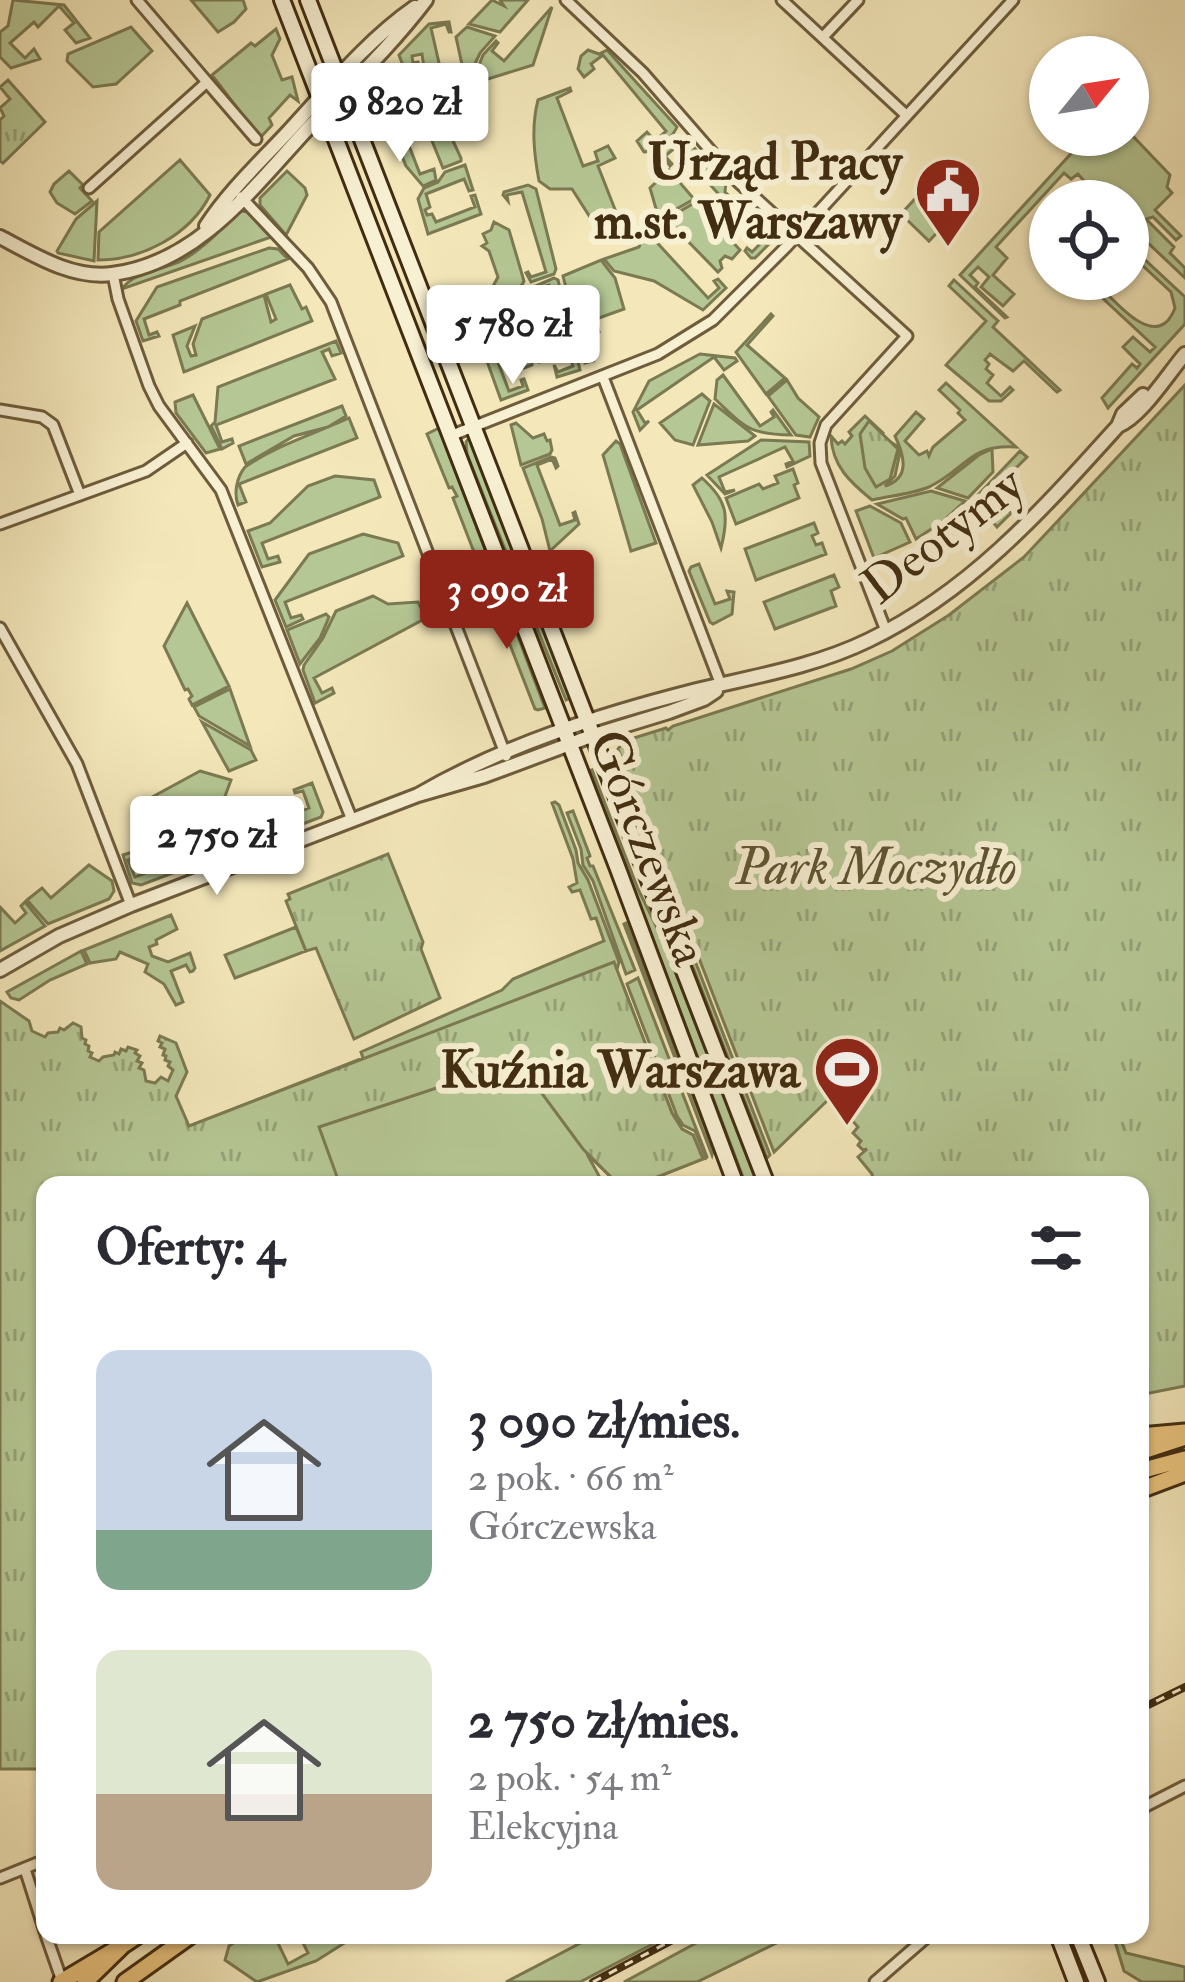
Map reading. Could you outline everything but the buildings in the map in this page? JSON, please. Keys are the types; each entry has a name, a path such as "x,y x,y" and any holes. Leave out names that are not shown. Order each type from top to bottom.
{"main road":[{"name":"Górczewska","path":"283,0 733,1176"},
{"name":"Górczewska","path":"308,0 764,1176"},
{"path":"1149,1436 1185,1434"},
{"path":"1149,1448 1185,1434"},
{"path":"1149,1469 1185,1459"},
{"path":"1149,1487 1185,1473"},
{"path":"127,1981 178,1944"},
{"path":"1061,1944 1076,1982"},
{"path":"1082,1944 1097,1982"},
{"path":"62,1981 123,1945"},
{"path":"85,1982 123,1945"}],"street":[{"path":"137,0 256,139"},
{"path":"0,237 68,269 94,274 113,274 165,258 225,218 238,194 342,85 397,19 425,0"},
{"path":"566,0 643,74 737,181 907,336 826,425 820,442 821,463 886,631"},
{"path":"782,0 906,115"},
{"path":"824,38 858,0"},
{"path":"450,436 658,354 700,330 797,235 1013,0"},
{"path":"89,188 207,82"},
{"path":"238,194 308,268 331,302 507,760"},
{"path":"113,274 149,386 227,502 352,820"},
{"name":"Deotymy","path":"0,970 59,936 131,905 507,760 591,729 686,706 722,687 830,656 886,631 940,598 999,552 1118,426 1123,415 1184,356"},
{"path":"603,376 722,687"},
{"path":"0,410 42,417 52,425 80,495"},
{"path":"0,524 146,471 187,442"},
{"path":"0,628 77,764 131,905"},
{"path":"1149,1804 1185,1786"},
{"path":"0,1878 36,1864"},
{"path":"25,1869 36,1905"},
{"path":"49,1944 62,1981"},
{"path":"875,1982 919,1944"}],"green space":[{"path":"13,0 64,5 90,38 76,43 65,30 74,23 59,6 38,27 34,22 10,43 25,58 34,49 40,59 11,68 0,57 0,32 8,26"},
{"path":"191,0 243,0 246,9 218,32"},
{"path":"492,0 504,6 500,0 528,0 500,32 469,24"},
{"path":"552,7 533,65 475,83 483,55 496,41 492,51 504,61"},
{"path":"449,22 451,32 446,24 431,28 445,89 461,87 462,92 445,101 427,89 422,54 412,56 419,70 407,76 399,55 429,24"},
{"path":"131,27 152,51 116,84 93,87 67,61 68,54"},
{"path":"467,27 495,36 480,53 466,83 456,37"},
{"path":"276,29 280,39 272,55 282,80 292,77 298,101 290,95 269,118 272,125 260,138 212,75"},
{"path":"588,50 599,54 607,50 677,127 663,144 644,152 637,141 647,132 655,141 666,131 603,55 584,77 578,69"},
{"path":"388,65 399,66 403,77 396,70 382,76 420,174 434,169 436,180 423,186 406,166 374,97 373,81"},
{"path":"8,80 45,122 3,163 0,108 10,99 0,87"},
{"path":"570,88 557,98 583,166 598,161 595,152 608,146 615,158 598,166 625,235 604,239 572,189 550,189 539,181 534,140 538,100"},
{"path":"441,115 461,158 443,168 428,131"},
{"path":"684,137 726,182 725,192 766,229 772,224 777,229 776,237 755,258 745,251 752,252 762,242 676,147 665,156 670,166 660,152"},
{"path":"1149,153 1170,175 1167,187 1172,193 1155,210 1181,236 1176,240 1149,218 1149,180 1083,180 1078,174 1071,179 1064,173 1058,180 1047,180 1069,156"},
{"path":"180,160 210,195 201,209 177,233 148,250 98,260 99,232"},
{"path":"465,165 473,190 469,191 464,179 426,194 430,207 425,210 436,222 475,207 471,196 475,195 481,214 428,234 418,199 445,172"},
{"path":"669,170 694,199 659,219 650,188"},
{"path":"69,171 92,201 75,214 57,203 50,192"},
{"path":"287,171 307,195 286,235 260,205 260,198"},
{"path":"938,174 951,218 929,241 901,214"},
{"path":"528,185 536,189 556,269 531,282 526,273 531,277 546,272 522,192 507,195 508,201 503,195"},
{"path":"1029,200 1029,211 996,247 1007,258 993,275 1014,294 1003,306 981,287 989,277 978,267 970,275 978,283 975,287 1007,317 960,275"},
{"path":"97,201 94,261 58,253 76,219"},
{"path":"696,202 740,250 732,259 725,256 720,261 718,272 663,221"},
{"path":"241,211 248,212 271,237 122,289 141,275 190,256"},
{"path":"494,222 509,230 524,281 480,311 476,306 498,277 489,251 482,246 487,243 483,234"},
{"path":"660,222 670,228 661,224 650,235 708,298 719,288 714,281 718,279 726,288 703,310 654,281 614,271 604,259 639,247 646,229"},
{"path":"1149,222 1174,247 1170,253 1185,268 1185,278 1149,244"},
{"path":"269,248 278,249 288,259 144,319 149,335 157,332 159,336 143,341 136,321 157,287"},
{"path":"601,260 615,278 624,309 596,319 599,332 592,335 589,351 593,361 585,363 563,276"},
{"path":"1149,264 1185,297 1185,324 1108,408 1102,398 1132,364 1137,368 1140,364 1123,347 1133,337 1150,352 1155,347 1105,300 1114,300 1134,319 1157,326 1175,308 1171,292 1149,272"},
{"path":"554,278 580,370 557,377 554,365 558,372 573,366 549,285 534,289 535,296 531,288"},
{"path":"954,280 998,321 993,327 1060,390 1024,361 1013,371 990,354 986,369 993,375 987,383 1001,396 1010,387 1013,390 1001,401 989,401 946,365 986,321 949,286"},
{"path":"290,285 312,321 184,372 173,335 195,326 187,346 191,356 196,355 193,344 202,319 264,295 271,322 276,319 266,294"},
{"path":"504,311 537,323 548,358 539,362 537,358 524,368"},
{"path":"771,314 747,345 785,378 766,394 736,352"},
{"path":"480,315 509,391 523,386 524,379 528,390 501,400 472,331 473,317"},
{"path":"336,341 341,353 322,352 335,379 216,425 222,442 232,439 233,443 222,449 211,426 218,387"},
{"path":"700,354 737,361 724,370 714,357 637,410 645,423 649,421 640,430 633,412 649,381"},
{"path":"723,375 760,426 774,417 773,410 791,435 756,431 734,417 715,399 717,380"},
{"path":"787,380 819,417 810,437 796,435 768,396"},
{"path":"946,383 1016,447 988,449 929,487 872,500 839,465 831,436 845,444 852,436 849,432 865,416 900,452 895,476 885,486 902,472 901,451 895,436 916,412 924,419 905,441 919,455 927,451 929,456 965,420 939,390"},
{"name":"Park Moczydło","path":"1185,385 1185,1386 1149,1393 1149,1176 872,1176 858,1157 867,1149 858,1145 861,1141 853,1133 858,1127 837,1112 840,1108 830,1098 774,1152 618,749 624,741 851,669 892,651 949,615 1024,557"},
{"path":"702,394 710,401 693,445 675,440 660,423"},
{"path":"193,395 220,449 206,453 176,413 175,402"},
{"path":"714,404 755,436 748,441 698,445"},
{"path":"342,406 346,416 328,427 294,436 246,464 239,446"},
{"path":"349,418 357,438 239,484 246,502 238,505 237,486 245,467"},
{"path":"869,421 898,449 890,479 876,487 865,468 860,434"},
{"path":"516,423 533,438 544,434 550,440 550,454 521,465 511,425"},
{"path":"439,428 545,708 535,709 453,498 457,496 449,488 427,434"},
{"path":"469,438 570,698 566,700 467,454"},
{"path":"761,440 809,442 810,456 787,467 793,461 785,447 719,477 725,492 735,490 725,494 707,475"},
{"path":"616,441 656,543 631,551 603,455"},
{"path":"992,449 993,472 968,498 937,488 979,455"},
{"path":"1020,451 1027,457 995,489 1002,497 998,502 1011,513 997,527 989,517 1000,509 988,515 975,498"},
{"path":"555,458 556,468 552,459 537,465 560,525 575,520 575,512 579,524 550,551 523,468"},
{"path":"793,469 799,498 736,524 726,498 759,484 763,489 778,483 775,476"},
{"path":"335,476 374,480 380,497 262,543 268,559 278,556 280,562 262,567 248,531 270,523 308,486"},
{"path":"702,478 724,510 721,548 693,485"},
{"path":"931,491 965,501 916,539 906,518 877,504"},
{"path":"870,506 901,523 910,542 874,558 856,511"},
{"path":"814,523 818,533 812,536 826,554 756,580 745,549"},
{"path":"363,534 398,543 403,556 285,602 291,618 301,615 303,619 286,627 275,600 309,554"},
{"path":"699,564 715,604 730,599 727,591 734,592 732,614 713,624 689,571"},
{"path":"834,575 839,587 831,591 836,606 775,629 764,602"},
{"path":"373,596 388,604 418,602 426,618 314,678 322,693 332,688 334,693 315,703 304,665 336,611"},
{"path":"187,603 229,686 192,705 192,696 164,646"},
{"path":"326,614 329,617 320,638 300,664 287,630"},
{"path":"230,689 250,746 199,716 194,707"},
{"path":"202,722 251,750 256,760 229,771"},
{"path":"613,761 619,764 770,1155 767,1158"},
{"path":"200,771 231,780 218,815 142,845 132,808"},
{"path":"589,771 663,940 755,1176 743,1176"},
{"path":"312,783 321,817 141,885 132,883 123,855 135,851 137,856 128,860 135,877 309,808 303,791 294,790"},
{"path":"552,803 559,805 619,962 617,969 63,1176 363,1058 361,1052 604,941 580,890 572,892 569,887 577,883 573,859"},
{"path":"573,811 590,866 635,970 626,974 583,865 567,813"},
{"path":"388,854 440,998 354,1039 316,948 306,951 286,901 288,894"},
{"path":"89,865 112,881 114,891 109,899 48,924 27,900 42,888 51,898"},
{"path":"25,902 45,926 0,951 0,907 15,923 26,913 21,906"},
{"path":"171,915 177,929 149,947 152,956 168,962 190,953 193,971 186,965 171,971 183,1002 176,1005 164,984 145,972 148,964 120,952 116,959 90,963 84,950"},
{"path":"624,924 706,1130 712,1155"},
{"path":"296,927 306,951 235,978 225,955"},
{"path":"81,951 87,964 19,1000 7,992"},
{"path":"614,962 672,1113 682,1129 693,1135 703,1159 660,1176 610,1176 583,1149 518,1061 319,1127 337,1176 36,1176 36,1769 0,1769 0,1001 45,1037 73,1023 81,1027 90,1057 99,1061 121,1049 137,1050 146,1081 155,1083 161,1077 168,1081 173,1070 158,1041 160,1036 176,1043 187,1072 176,1096 189,1126"},
{"path":"638,978 706,1158 695,1131 677,1116 627,984"},
{"path":"623,986 672,1113 682,1129 693,1135 703,1159 660,1176 610,1176 587,1154 599,1176 230,1176 224,1148"},
{"path":"278,1944 288,1964 308,1953 304,1944 343,1944 316,1961 257,1982 225,1960 229,1946"},
{"path":"579,1944 653,1944 580,1982 506,1982"},
{"path":"694,1944 775,1944 697,1982 624,1982"},
{"path":"1116,1944 1122,1944 1126,1953 1185,1967 1185,1982 1142,1982 1124,1971"}],"railway":[{"path":"1149,1705 1185,1687"},
{"path":"593,1982 665,1944"}],"place":[{"name":"Urząd Pracy m.st. Warszawy","path":"948,249"},
{"name":"Kuźnia Warszawa","path":"847,1128"}]}
